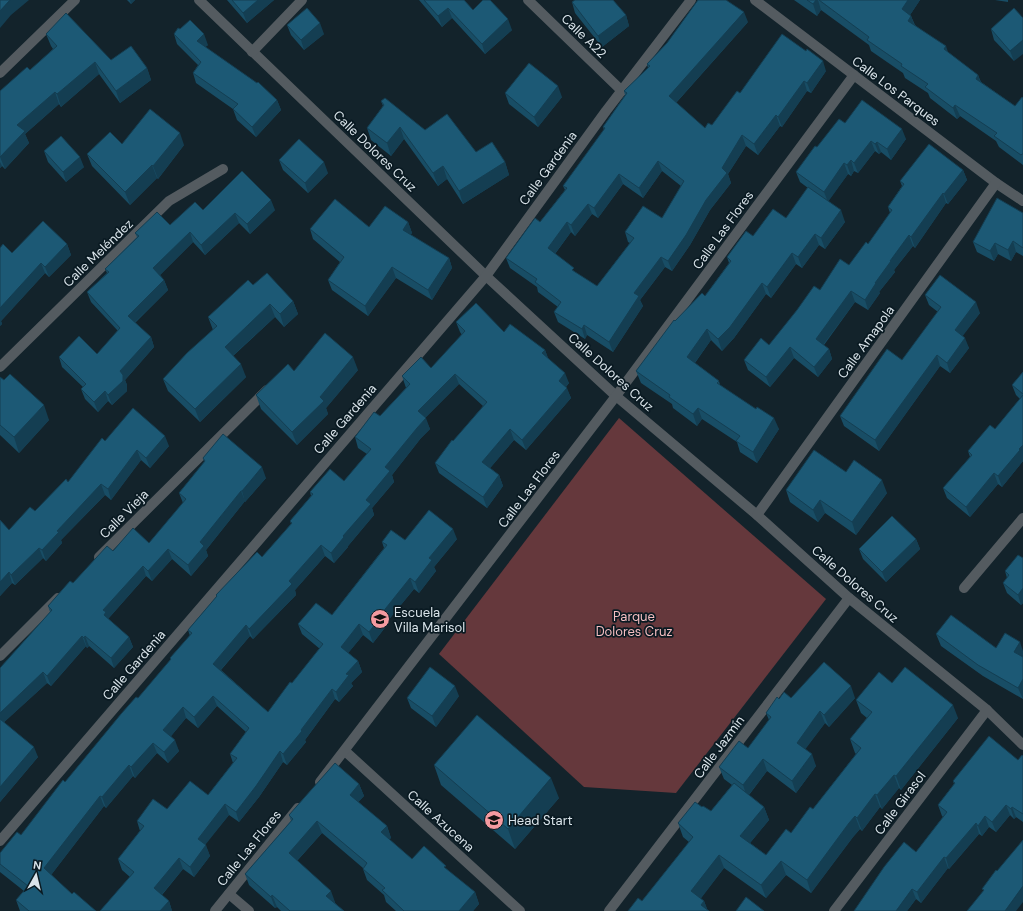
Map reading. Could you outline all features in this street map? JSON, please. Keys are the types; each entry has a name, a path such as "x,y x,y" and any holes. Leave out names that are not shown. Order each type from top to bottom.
{"street":[{"path":"0,74 75,0"},
{"name":"Calle Dolores Cruz","path":"199,0 486,276 616,396 757,515 849,598 986,710 1023,745"},
{"path":"252,52 302,0"},
{"name":"Calle A22","path":"528,0 622,91"},
{"name":"Calle Gardenia","path":"0,841 486,276 691,0"},
{"name":"Calle Los Parques","path":"755,0 996,183 1023,201"},
{"name":"Calle Las Flores","path":"313,790 616,396 854,75"},
{"name":"Calle Meléndez","path":"0,367 170,201 223,169"},
{"name":"Calle Amapola","path":"757,515 996,183"},
{"name":"Calle Vieja","path":"95,562 267,390"},
{"path":"964,588 1021,524"},
{"path":"0,656 67,589"},
{"name":"Calle Jazmín","path":"609,911 849,598"},
{"name":"Calle Girasol","path":"834,911 986,710"},
{"name":"Calle Azucena","path":"345,750 520,911"},
{"name":"Calle Las Flores","path":"215,911 304,802"},
{"path":"229,894 249,911"}],"green space":[{"name":"Parque Dolores Cruz","path":"619,418 826,599 676,793 584,787 439,654"}],"building":[{"path":"0,0 10,0 0,11"},
{"path":"232,0 258,0 243,13"},
{"path":"424,0 464,0 473,10 483,0 490,0 508,19 482,44 448,8 438,16"},
{"path":"575,0 613,0 626,15 598,36 572,2"},
{"path":"698,0 726,0 744,12 669,96 705,128 708,123 712,125 737,91 740,93 782,34 806,51 807,49 823,61 807,83 804,81 778,117 776,115 754,144 742,135 722,168 727,173 706,200 686,235 668,261 661,257 634,293 639,296 609,342 584,325 582,329 554,312 561,302 535,282 537,279 506,258 535,218 540,222 567,188 563,186 605,128 603,127 627,93 624,91 650,66 647,64 667,43","holes":["658,161 684,181 662,218 643,206 625,232 634,238 597,286 572,270 574,268 548,248 567,222 571,225 588,204 594,208 619,174 639,188"]},
{"path":"807,0 816,0 813,4"},
{"path":"819,0 908,0 902,9 911,16 908,21 946,46 944,49 978,75 976,79 1015,106 1022,97 1023,98 1023,154 1021,155 994,136 997,133 955,105 953,108 925,87 928,84 867,40 869,37"},
{"path":"307,8 320,23 301,40 287,25"},
{"path":"1014,8 1023,18 1023,40 1010,51 991,29"},
{"path":"66,13 111,60 131,46 147,68 116,91 95,62 57,94 55,92 17,125 25,131 0,157 0,91 27,67 30,70 57,46 46,34"},
{"path":"190,20 204,34 197,41 257,83 258,82 277,100 252,127 233,109 238,104 193,73 201,62 174,34 178,28 180,29"},
{"path":"529,63 558,86 534,117 505,93"},
{"path":"385,98 425,130 447,114 476,152 492,142 505,162 459,191 443,166 433,173 400,127 387,143 367,128 384,105 381,101"},
{"path":"862,100 902,129 887,149 877,142 875,144 871,141 854,163 851,160 847,165 844,163 824,192 796,172 815,146 817,147 839,119 845,123"},
{"path":"150,109 180,133 153,166 152,165 125,192 87,154 110,132 122,144"},
{"path":"61,136 80,157 63,172 44,151"},
{"path":"299,139 324,162 305,183 279,160"},
{"path":"929,144 963,170 944,194 943,193 911,237 909,235 875,283 865,300 851,291 816,339 829,349 814,367 790,347 766,377 744,360 761,338 769,345 814,286 820,290 840,259 849,265 866,242 868,244 892,210 888,207 904,184 900,181"},
{"path":"242,171 271,200 247,224 235,213 201,245 190,232 153,268 164,280 128,316 151,337 120,371 123,375 123,381 108,395 105,391 94,402 81,389 86,384 59,357 79,336 97,354 120,328 87,292 109,272 105,269 139,236 135,233 157,212 170,225 195,202 203,210"},
{"path":"808,187 841,210 821,238 815,234 798,257 792,253 767,287 762,283 730,327 718,339 707,329 687,357 719,381 717,383 756,409 757,407 774,418 753,452 736,441 740,436 698,408 693,414 669,397 670,395 636,371 674,320 675,321 702,293 705,296 731,261 727,257 746,231 753,236 773,209 786,218"},
{"path":"997,198 1023,213 1023,248 1013,241 1008,250 995,243 990,251 973,242"},
{"path":"335,199 369,227 385,206 408,222 403,230 449,258 428,290 392,267 365,306 328,280 344,257 310,229"},
{"path":"43,221 67,244 45,267 41,263 0,308 0,248 3,244 12,253"},
{"path":"267,273 293,301 280,314 270,304 225,347 241,364 195,409 163,379 187,353 217,326 208,317 248,280 253,285"},
{"path":"940,275 976,302 955,330 965,338 947,363 937,355 875,440 840,416 887,349 902,360 941,307 925,295"},
{"path":"476,303 504,332 510,324 545,350 542,353 565,373 559,381 567,388 522,440 510,429 482,462 499,475 483,497 435,463 452,440 453,441 487,402 455,374 418,411 426,418 385,467 390,471 366,500 371,504 343,536 344,537 331,553 321,545 289,581 292,584 249,629 246,625 213,664 268,712 290,682 292,683 323,644 298,624 316,603 332,615 387,545 382,542 391,530 405,540 429,510 453,529 429,558 432,560 415,582 410,578 369,632 359,624 341,647 358,661 346,674 349,675 336,692 332,689 301,730 302,731 283,754 280,751 236,812 225,804 198,839 206,845 190,867 179,858 154,888 169,901 160,911 100,911 134,872 118,859 144,826 137,821 153,799 167,809 190,781 208,795 237,758 230,754 249,728 213,696 194,717 183,707 163,730 175,740 164,752 153,743 131,767 129,765 102,797 100,796 44,868 72,894 74,892 96,911 29,911 16,900 28,886 0,864 0,853 17,832 21,835 63,780 65,782 121,714 136,697 138,698 171,659 170,658 192,633 188,630 217,596 216,595 257,552 262,557 292,523 290,521 313,494 310,492 330,469 344,481 371,449 355,437 374,412 380,416 410,384 402,376 421,357 431,368 465,331 456,322"},
{"path":"325,333 353,357 320,397 324,401 292,432 256,395 288,364 294,371"},
{"path":"1023,372 1023,394 1012,385"},
{"path":"10,374 44,405 14,437 0,425 0,377 4,380"},
{"path":"1023,395 1023,445 998,476 994,473 966,507 943,488 972,455 968,451 990,425 995,429"},
{"path":"133,408 165,436 146,458 137,450 108,489 101,484 57,531 59,532 42,550 39,548 11,575 9,572 0,582 0,520 9,530 30,507 35,511 66,479 68,482 102,438 105,441"},
{"path":"223,434 262,467 200,542 204,546 188,565 168,549 148,571 143,566 103,610 106,612 104,615 129,637 111,658 85,636 84,638 82,636 47,676 43,672 0,713 0,668 52,610 48,606 70,581 73,583 107,546 113,551 133,528 149,543 186,499 179,493 205,461 203,458"},
{"path":"814,450 846,472 854,460 882,480 852,522 820,500 813,510 786,490"},
{"path":"892,516 916,539 882,572 859,549"},
{"path":"1018,555 1023,558 1023,588 1018,595 1003,583 1009,575 1005,571"},
{"path":"951,615 996,648 1005,633 1020,642 1014,652 1023,657 1023,679 1018,688 978,665 936,634"},
{"path":"824,662 851,686 824,715 820,711 797,743 812,754 792,781 763,759 743,785 719,767 739,741 748,748 771,717 766,713 777,697 779,699 784,692 791,698"},
{"path":"430,667 455,686 432,716 407,698"},
{"path":"905,667 953,705 896,776 894,775 877,795 875,794 857,818 855,816 849,823 807,880 781,861 761,885 719,855 691,891 704,901 701,905 709,911 628,911 638,898 642,901 693,837 678,823 695,802 711,811 734,783 764,807 740,836 766,855 786,829 791,833 810,807 813,809 861,748 850,739 872,712 856,700 879,672 892,683"},
{"path":"477,715 551,778 508,829 434,765"},
{"path":"0,719 34,747 0,787"},
{"path":"989,736 1018,760 1022,755 1023,756 1023,814 1006,805 992,822 985,816 978,826 976,823 946,858 944,857 917,892 912,889 896,911 854,911 884,867 904,842 916,852 947,812 938,805 955,783 953,781"},
{"path":"335,763 359,784 350,795 387,826 381,832 412,859 424,846 446,866 444,867 475,892 459,911 404,911 382,890 385,888 363,869 367,863 317,821 289,853 331,891 326,896 344,911 290,911 272,895 271,897 245,874 293,819 289,815"},
{"path":"1023,840 1023,886 1005,911 967,911 984,890 982,889 996,870 997,871"},
{"path":"746,897 764,911 736,911"}],"place":[{"name":"Escuela Villa Marisol","path":"380,619"},
{"name":"Head Start","path":"494,820"}]}
